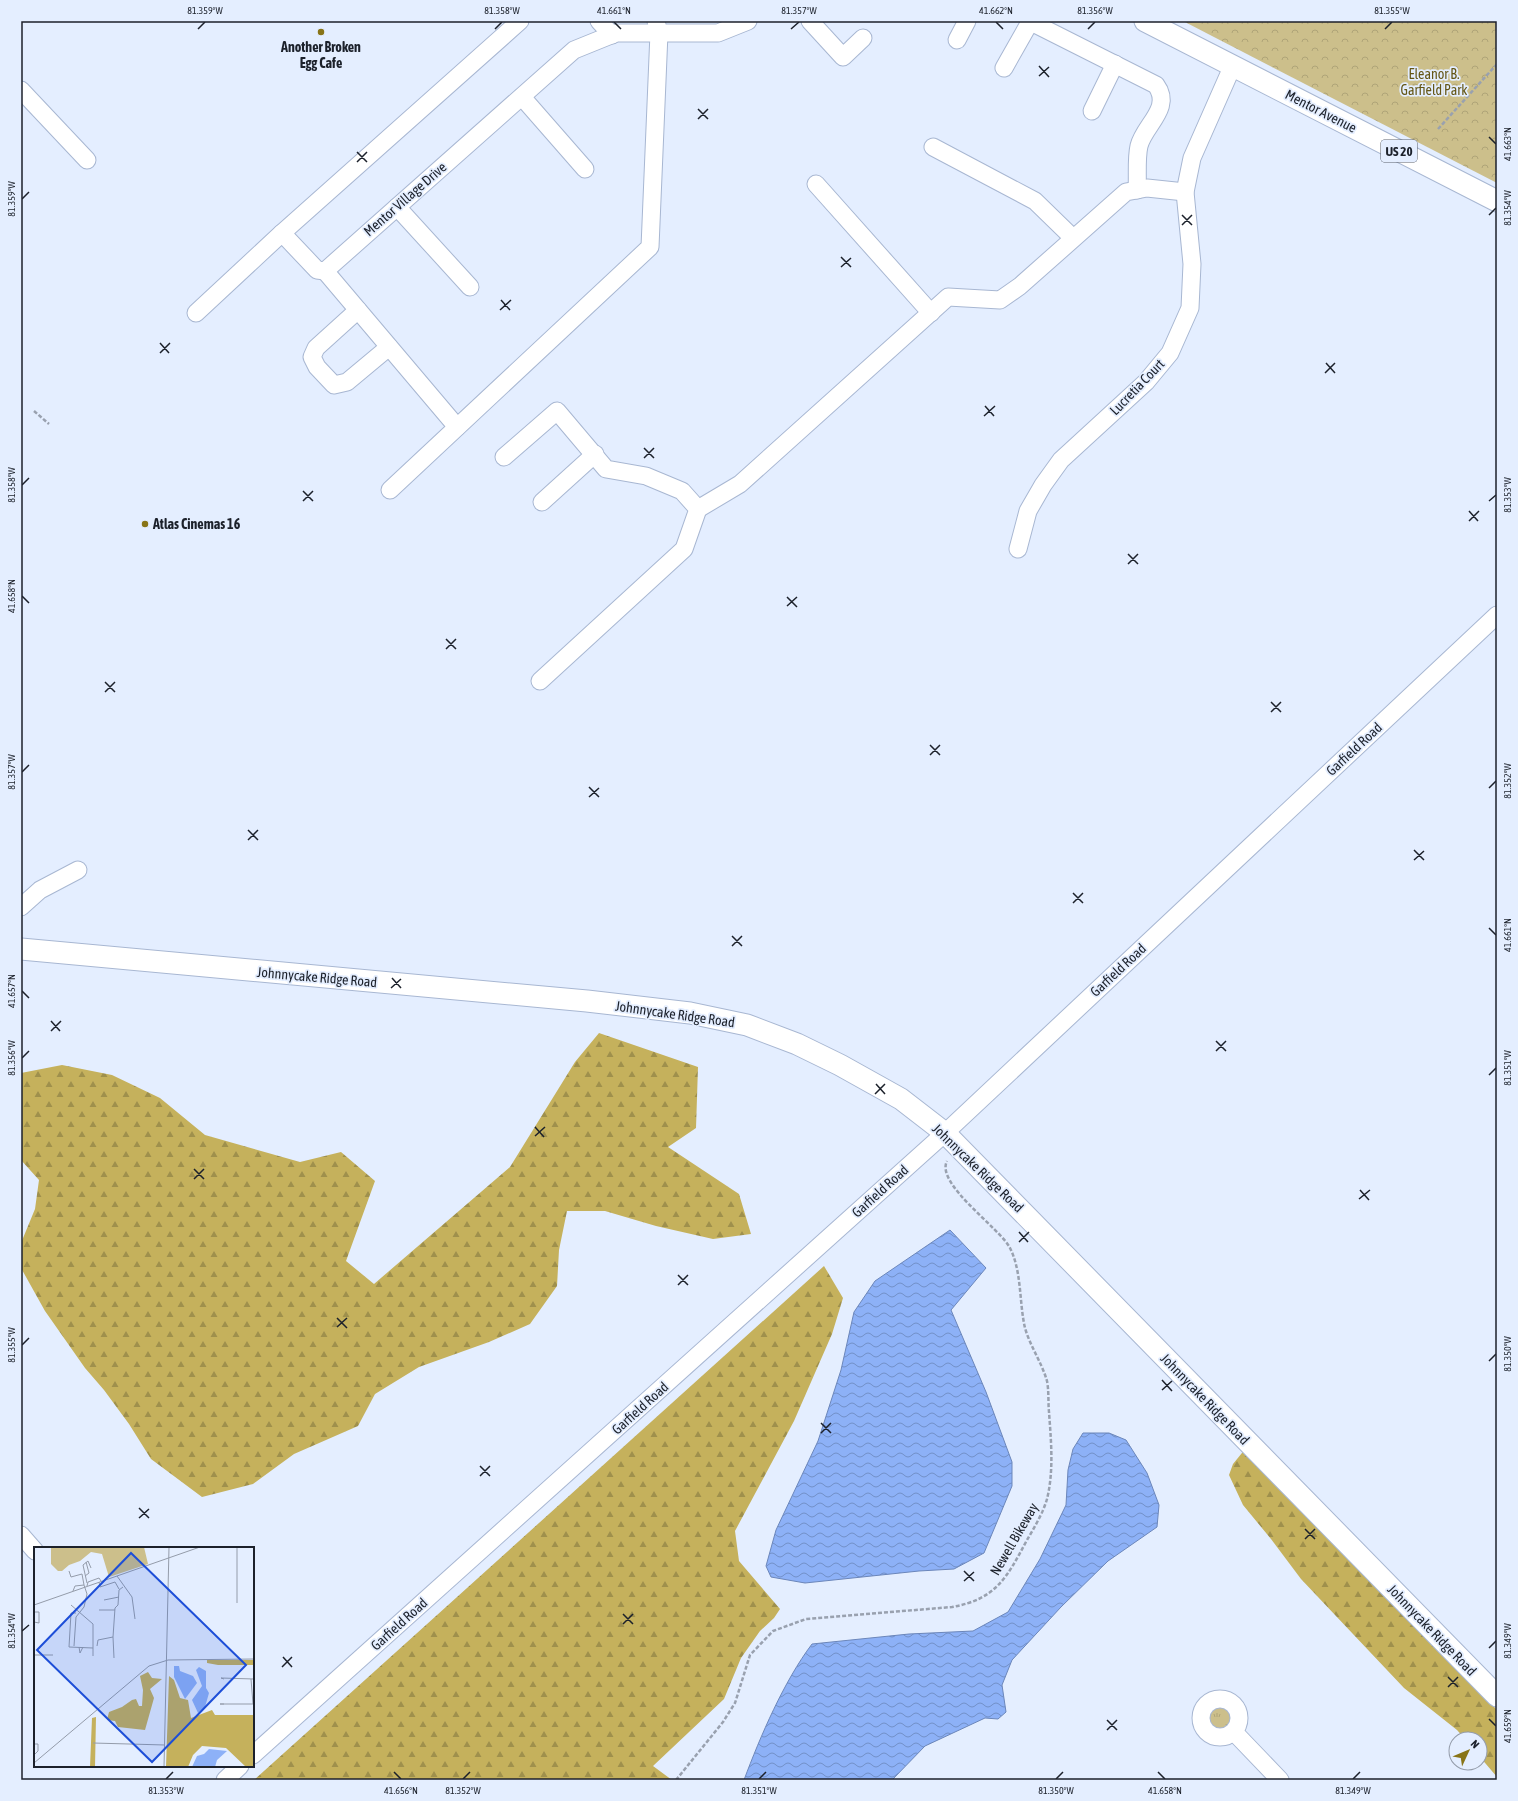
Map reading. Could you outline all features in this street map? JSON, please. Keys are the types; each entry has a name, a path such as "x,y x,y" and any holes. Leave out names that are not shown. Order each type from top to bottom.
{"main road":[{"name":"Mentor Avenue","path":"1145,21 1497,201"},
{"name":"Johnnycake Ridge Road","path":"21,949 579,1001 704,1016 746,1025 797,1044 834,1062 901,1099 945,1133 1497,1696"}],"street":[{"path":"196,313 282,233 520,21"},
{"path":"599,21 612,35"},
{"name":"Mentor Village Drive","path":"325,271 574,50 616,33 658,27 718,33 748,21"},
{"path":"810,21 843,57 863,38"},
{"path":"957,40 967,21"},
{"path":"1004,68 1030,21 1156,85 1162,96 1158,112 1140,145 1137,190"},
{"path":"390,490 650,247 658,27"},
{"path":"1092,111 1115,64"},
{"name":"Lucretia Court","path":"1018,549 1028,511 1043,485 1061,460 1146,382 1170,353 1190,308 1192,264 1185,192 1192,158 1233,65"},
{"path":"21,90 87,160"},
{"path":"522,97 585,169"},
{"path":"933,147 1035,201 1073,238"},
{"path":"816,184 931,313"},
{"path":"540,681 684,549 698,509 740,484 948,298 1000,300 1020,286 1126,192 1147,188 1185,192"},
{"path":"397,207 470,286"},
{"path":"282,233 317,270 325,271 457,427"},
{"path":"358,310 316,348 312,357 317,367 334,386 347,382 389,347"},
{"path":"504,457 557,411 595,454 606,469 646,476 682,491 698,509"},
{"path":"542,502 595,454"},
{"name":"Garfield Road","path":"254,1753 945,1133 1497,615"},
{"path":"21,907 40,890 78,870"},
{"path":"21,1536 34,1550"},
{"path":"1234,1732 1280,1780"}],"path":[{"path":"1438,129 1497,64"},
{"path":"34,411 49,424"},
{"name":"Newell Bikeway","path":"676,1780 723,1722 735,1703 750,1656 773,1631 806,1619 952,1607 973,1602 987,1594 1008,1575 1034,1529 1046,1501 1050,1486 1051,1462 1047,1382 1037,1353 1026,1330 1020,1300 1016,1260 1010,1246 950,1181 946,1162 960,1148"}],"green space":[{"name":"Eleanor B. Garfield Park","path":"1183,21 1497,21 1497,183"},
{"path":"599,1033 698,1067 696,1128 668,1147 739,1194 751,1234 713,1239 656,1226 605,1211 567,1211 559,1250 557,1286 530,1324 489,1342 419,1367 375,1394 358,1426 294,1454 253,1484 202,1497 151,1459 129,1424 104,1390 85,1368 45,1311 21,1268 21,1243 35,1209 39,1180 21,1160 21,1073 62,1065 112,1075 160,1098 205,1135 300,1162 341,1152 375,1181 346,1261 374,1284 510,1167 575,1062"},
{"path":"824,1266 843,1298 832,1334 794,1421 735,1531 739,1561 780,1609 774,1618 760,1631 741,1658 724,1699 653,1766 672,1780 254,1780"},
{"path":"1246,1448 1377,1582 1497,1710 1497,1777 1488,1766 1488,1731 1458,1731 1404,1688 1301,1579 1243,1505 1229,1475 1233,1464"},
{"path":"1221,1707 1229,1710 1232,1718 1229,1726 1221,1729 1213,1726 1210,1718 1213,1710"}],"water":[{"path":"950,1230 986,1268 951,1310 986,1392 1012,1462 1012,1486 984,1553 954,1569 919,1571 805,1583 771,1577 766,1566 776,1530 818,1441 841,1370 854,1312 875,1281"},
{"path":"1083,1433 1109,1433 1126,1440 1147,1473 1159,1505 1157,1527 1108,1561 1061,1607 1012,1660 1002,1685 1006,1712 998,1719 985,1718 925,1746 892,1780 744,1780 757,1746 782,1692 812,1644 909,1634 973,1631 1008,1612 1040,1559 1066,1505 1068,1470 1073,1449"}],"place":[{"name":"Another Broken Egg Cafe","path":"321,32"},
{"name":"Atlas Cinemas 16","path":"145,524"}]}
